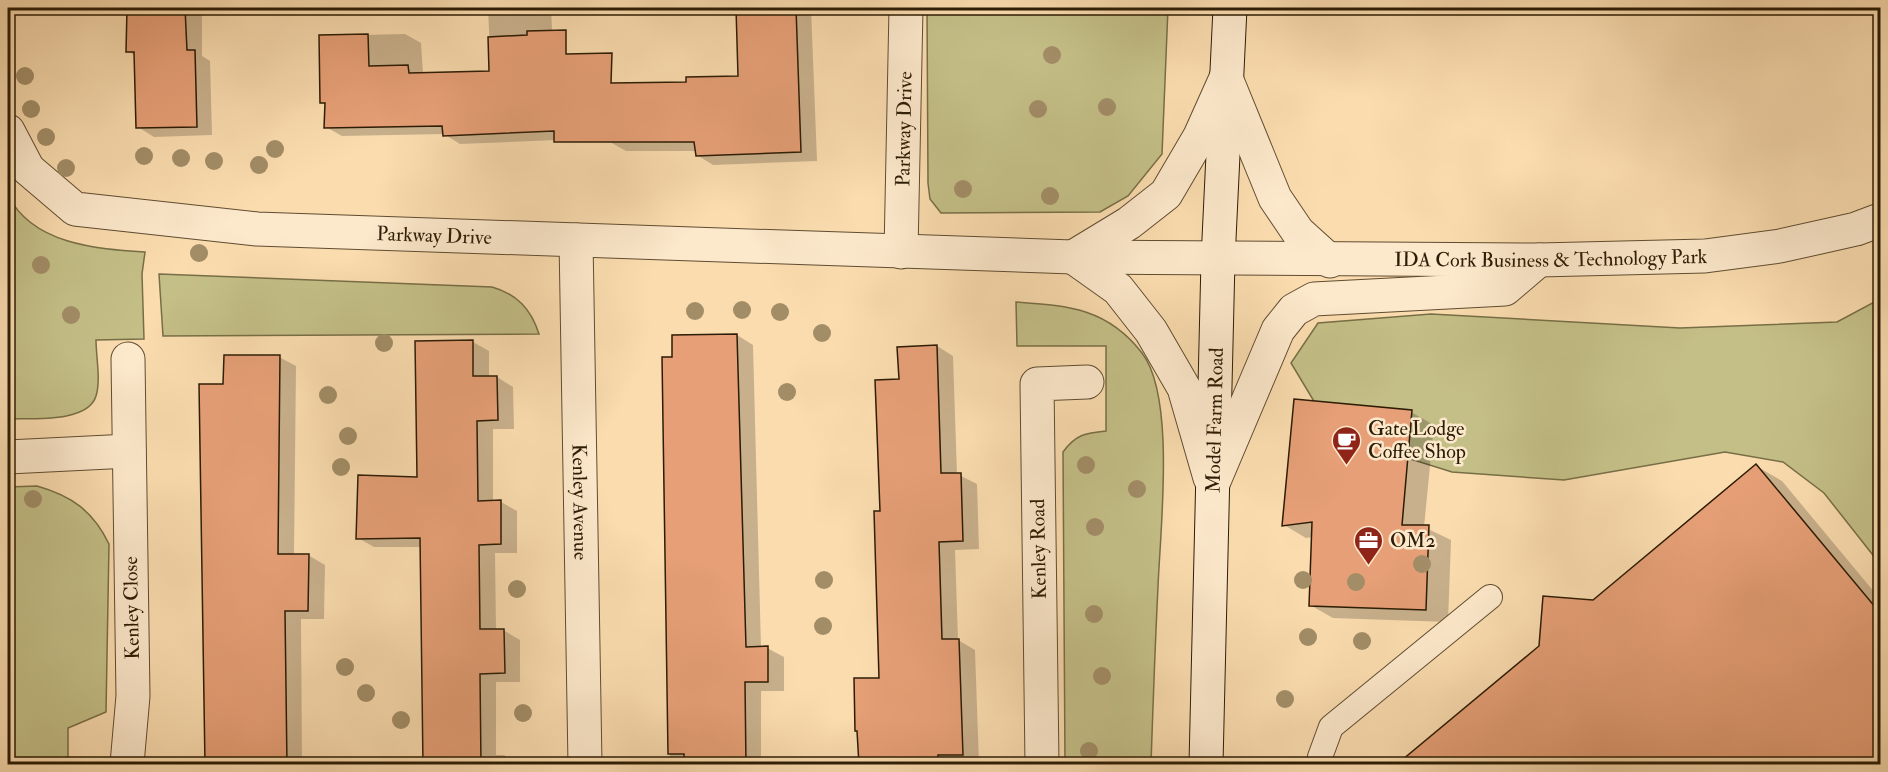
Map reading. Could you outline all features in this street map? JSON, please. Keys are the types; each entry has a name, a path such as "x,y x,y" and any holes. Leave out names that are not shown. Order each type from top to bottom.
{"street":[{"name":"Parkway Drive","path":"901,252 906,8"},
{"name":"Model Farm Road","path":"1206,765 1218,260 1230,8"},
{"name":"Model Farm Road","path":"1073,257 1129,223 1166,194 1200,136 1226,78"},
{"path":"1226,78 1275,198 1298,232 1330,261"},
{"name":"Parkway Drive","path":"8,131 28,169 75,209 257,229 901,252 1218,260"},
{"name":"IDA Cork Business & Technology Park","path":"1218,260 1539,260 1705,256 1780,246 1856,229 1881,220"},
{"name":"Kenley Avenue","path":"576,240 585,765"},
{"path":"1073,257 1118,289 1151,331 1184,388 1212,486"},
{"path":"1212,486 1278,330 1294,310 1314,299 1505,289 1539,260"},
{"name":"Kenley Close","path":"127,765 133,696 128,359"},
{"name":"Kenley Road","path":"1042,765 1037,384 1088,382"},
{"path":"8,457 129,452"}],"lane":[{"path":"1321,765 1320,757 1331,727 1490,597"}],"shaded area":[{"path":"927,8 1168,8 1162,154 1128,196 1100,212 941,213 930,199 928,183"},
{"path":"8,195 19,211 49,234 86,246 145,252 142,274 144,339 96,340 98,376 96,396 91,405 71,415 8,419"},
{"path":"159,274 492,287 509,294 522,304 532,317 539,334 163,336"},
{"path":"1880,299 1880,564 1824,493 1783,462 1725,452 1564,480 1452,472 1385,451 1342,448 1291,363 1318,323 1431,314 1680,328 1837,322"},
{"path":"1016,302 1070,308 1101,318 1129,338 1142,353 1153,373 1163,432 1164,466 1151,764 1065,764 1063,452 1077,438 1106,431 1106,346 1017,346"},
{"path":"37,486 61,495 80,506 96,522 109,544 106,712 68,728 68,764 8,764 8,487"}],"building":[{"path":"127,8 185,8 187,50 195,50 197,127 136,128 134,52 126,52"},
{"path":"736,8 796,8 801,152 696,156 694,142 554,142 554,131 443,136 442,126 324,128 325,103 320,103 319,35 368,34 369,66 408,65 409,73 489,71 488,37 527,35 527,31 566,30 566,54 612,53 611,83 686,82 686,77 738,76"},
{"path":"737,334 746,647 768,646 768,682 745,682 746,765 684,765 684,754 668,754 662,357 672,357 672,335"},
{"path":"473,340 473,376 497,376 498,420 477,421 478,501 501,500 501,544 479,545 480,629 504,629 505,673 480,674 481,765 423,765 420,538 356,539 358,475 417,477 415,341"},
{"path":"937,345 941,473 961,473 963,541 939,542 942,639 959,639 963,755 938,755 938,765 859,765 857,731 855,731 854,678 879,678 874,511 880,511 875,380 899,379 897,347"},
{"path":"224,355 280,355 278,554 309,554 308,611 285,611 287,765 205,765 199,384 223,384"},
{"path":"1294,399 1412,410 1402,525 1429,525 1426,610 1309,606 1312,522 1282,526"},
{"path":"1756,464 1881,614 1881,765 1396,765 1539,646 1543,596 1593,600"}],"place":[{"name":"Gate Lodge Coffee Shop","path":"1347,466"},
{"name":"OM2","path":"1369,566"}]}
